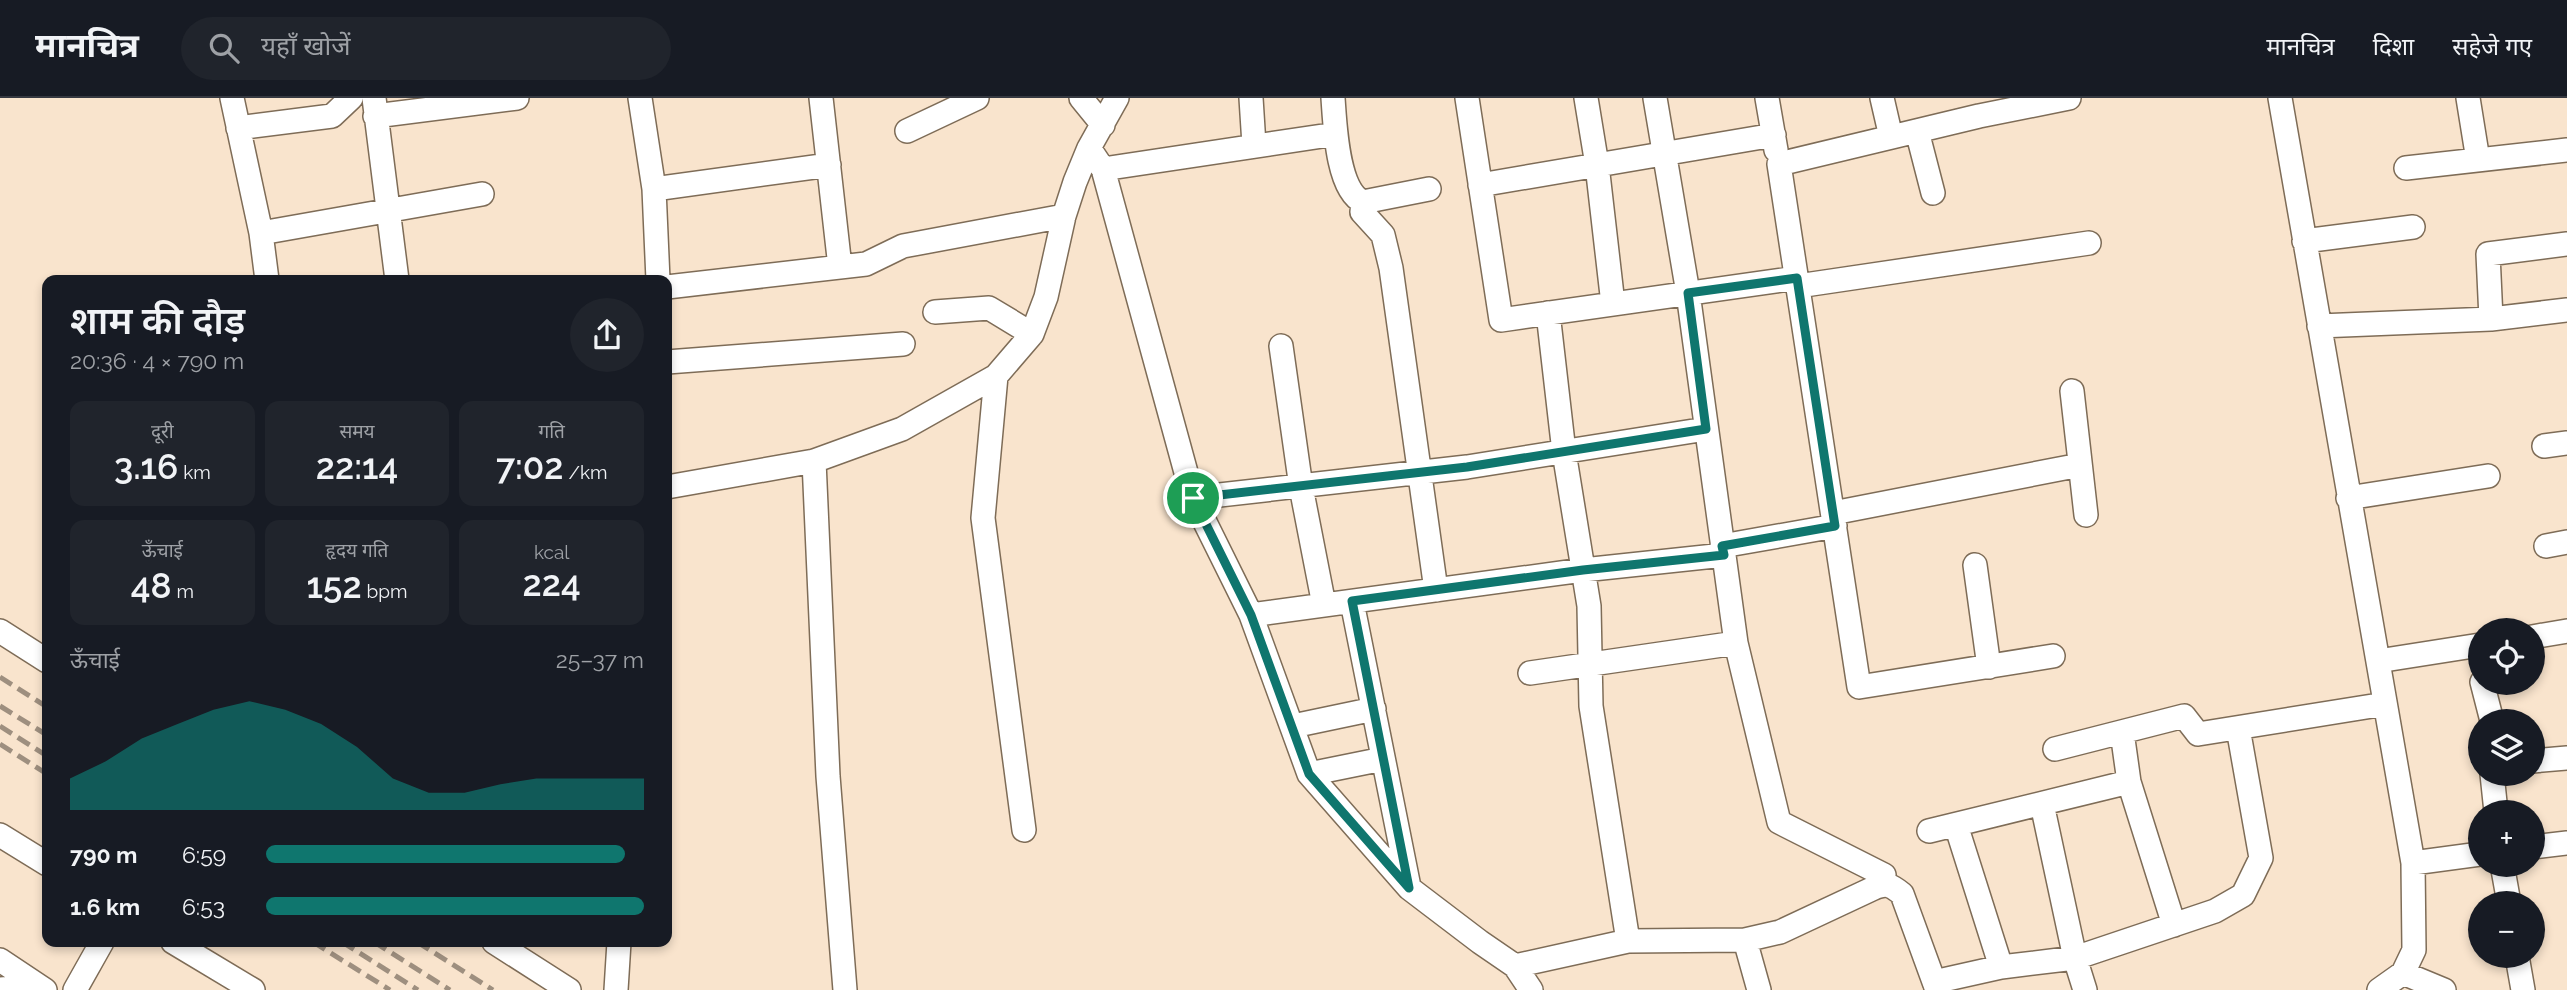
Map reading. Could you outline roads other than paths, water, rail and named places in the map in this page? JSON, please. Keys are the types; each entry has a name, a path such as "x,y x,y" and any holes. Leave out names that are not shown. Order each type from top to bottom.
{"street":[{"path":"232,98 261,233 266,275"},
{"path":"238,128 332,116 351,98"},
{"path":"396,275 375,107 517,98"},
{"path":"640,98 654,189 658,275"},
{"path":"821,98 840,267"},
{"path":"907,131 977,98"},
{"path":"1081,98 1103,125"},
{"path":"672,486 814,461 902,429 996,376 1031,334 1046,297 1064,216 1089,148 1118,98"},
{"path":"1251,98 1254,145"},
{"path":"1334,98 1336,134 1347,187 1355,198 1363,202 1429,189"},
{"path":"1467,98 1501,320 1688,293 1798,282 2089,243"},
{"path":"1586,98 1597,165 1613,304"},
{"path":"1655,98 1688,293 1736,643 1779,822 1884,874"},
{"path":"1767,98 1798,282 1859,687 2053,656"},
{"path":"1882,98 1891,137"},
{"path":"1779,163 2043,101 2069,98"},
{"path":"2280,98 2413,863 2414,950 2403,973 2379,990"},
{"path":"2468,98 2478,160"},
{"path":"1917,131 1933,193"},
{"path":"1102,169 1336,134"},
{"path":"1480,185 1774,135"},
{"path":"1089,148 1102,169 1193,498 1251,615 1309,774 1409,888 1516,966 1531,990"},
{"path":"2406,168 2567,150"},
{"path":"654,189 829,165"},
{"path":"261,233 482,194"},
{"path":"1363,202 1362,212 1383,235 1391,268 1436,590"},
{"path":"672,286 866,264 903,246 1064,216"},
{"path":"2304,242 2413,226"},
{"path":"2491,319 2488,254 2567,244"},
{"path":"936,312 989,308 1031,334"},
{"path":"2319,326 2491,319 2567,310"},
{"path":"1548,313 1564,452 1590,606 1591,706 1628,941"},
{"path":"672,362 903,344"},
{"path":"1280,346 1301,487 1324,605"},
{"path":"996,376 983,517 1024,830"},
{"path":"2072,391 2085,515"},
{"path":"1193,498 1420,473 1706,429"},
{"path":"2544,446 2567,443"},
{"path":"814,461 828,776 845,990"},
{"path":"1251,615 1723,550 1834,519 2080,465"},
{"path":"2348,498 2488,476"},
{"path":"1975,565 1989,667"},
{"path":"1352,601 1409,888"},
{"path":"0,631 42,658"},
{"path":"2545,635 2567,631"},
{"path":"1530,673 1736,643"},
{"path":"2378,662 2468,647"},
{"path":"2056,749 2184,716 2198,734 2385,705"},
{"path":"1293,726 1374,709"},
{"path":"1516,966 1628,941 1745,940 1780,932 1884,884 1891,885 1902,894 1936,986 2001,967 2075,958 2215,911 2243,895 2261,858 2238,728"},
{"path":"2122,732 2129,782 2174,925"},
{"path":"2545,760 2567,758"},
{"path":"1309,774 1383,759"},
{"path":"1929,831 2129,782"},
{"path":"2042,804 2075,958 2085,990"},
{"path":"1956,825 2001,967"},
{"path":"0,835 42,861"},
{"path":"2545,846 2567,843"},
{"path":"2413,863 2468,856"},
{"path":"1745,940 1759,990"},
{"path":"75,990 99,947"},
{"path":"181,947 253,990"},
{"path":"502,947 569,990"},
{"path":"616,990 619,947"},
{"path":"0,960 41,988"},
{"path":"2519,968 2523,990"},
{"path":"2403,973 2444,990"},
{"path":"0,989 41,988"}],"railway":[{"path":"0,677 42,704"},
{"path":"0,706 42,732"},
{"path":"0,726 42,753"},
{"path":"0,744 42,771"},
{"path":"321,947 390,990"},
{"path":"350,947 418,990"},
{"path":"382,947 450,990"},
{"path":"425,947 493,990"}]}
